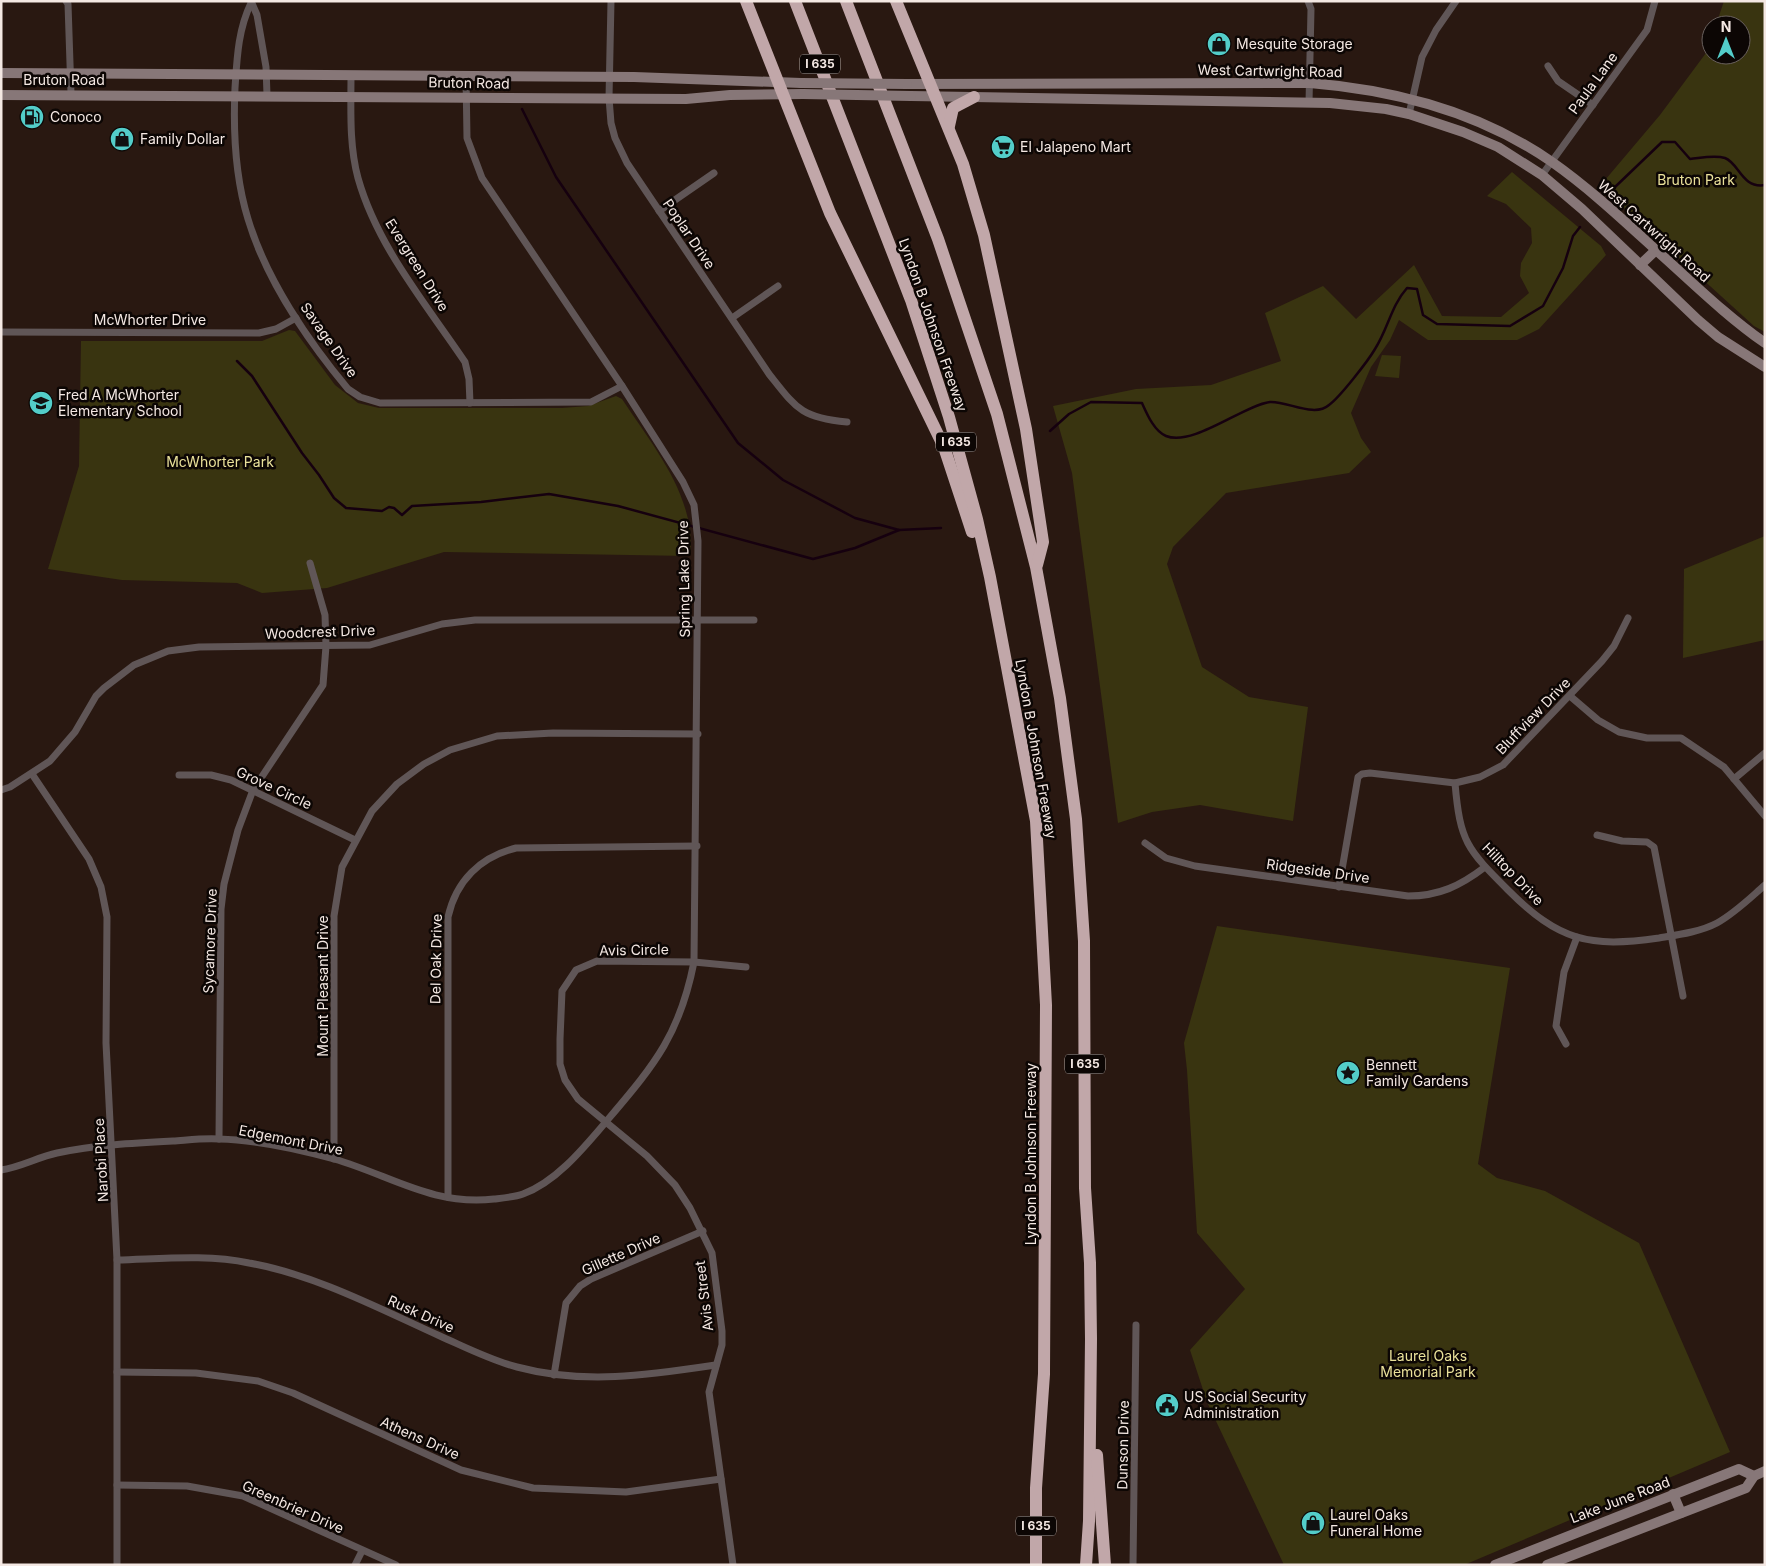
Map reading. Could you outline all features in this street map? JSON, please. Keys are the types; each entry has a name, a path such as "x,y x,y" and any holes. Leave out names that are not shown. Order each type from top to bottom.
{"highway":[{"path":"746,1 780,88 856,269 911,376 944,447 970,523 1006,665"},
{"name":"Lyndon B Johnson Freeway","path":"796,1 911,300 949,417 977,519 1036,821 1045,942 1046,1005 1044,1374 1036,1488 1036,1565"},
{"name":"Lyndon B Johnson Freeway","path":"846,1 938,240 979,355 1012,466 1036,567 1065,733 1081,882 1085,1004 1085,1188 1090,1263 1091,1339 1086,1565"},
{"path":"896,1 963,164 984,235 1014,369 1043,542 1036,567"},
{"path":"949,128 950,112 953,108 974,97"},
{"path":"1091,1339 1100,1515 1105,1565"},
{"path":"1029,1565 1036,1488"}],"main road":[{"name":"Bruton Road","path":"1,73 610,77 780,88 803,94 911,96 934,90"},
{"name":"West Cartwright Road","path":"934,90 1014,84 1080,82 1310,83 1349,86 1413,98 1467,116 1504,133 1551,161 1656,250 1730,318 1765,343"},
{"path":"1080,82 1080,100"},
{"name":"Bruton Road","path":"1,95 267,95 686,99 730,95 801,83 906,84 934,90"},
{"path":"1014,84 1014,99"},
{"path":"934,90 974,97 1014,99 1309,103 1386,109 1409,114 1463,132 1498,147 1542,175 1582,209 1718,337 1765,367"},
{"path":"1640,265 1656,250"},
{"name":"Lake June Road","path":"1496,1565 1739,1469 1754,1476"},
{"path":"1547,1565 1746,1488 1754,1476 1765,1471"},
{"path":"1673,1494 1681,1513"}],"street":[{"path":"66,1 68,4 72,94"},
{"name":"Poplar Drive","path":"611,1 609,98 611,123 615,138 627,163 769,374 794,406 813,418 847,422"},
{"path":"1308,1 1312,9 1309,103"},
{"path":"1409,114 1427,45 1456,1"},
{"name":"Paula Lane","path":"1542,175 1647,30 1655,1"},
{"path":"251,2 257,16 267,75 267,95"},
{"name":"Savage Drive","path":"251,2 242,21 236,75 234,125 236,158 248,220 262,255 296,318 332,370 348,388 360,396 380,403 470,403 591,402 622,386"},
{"path":"1548,66 1558,82 1593,105"},
{"name":"Evergreen Drive","path":"351,75 352,142 358,177 369,209 388,246 465,362 469,379 470,403"},
{"name":"Spring Lake Drive","path":"466,76 467,138 482,178 622,386 683,482 695,514 698,541 698,734 694,962 688,995 669,1040 645,1075 606,1122"},
{"path":"659,211 714,173"},
{"path":"732,318 778,286"},
{"name":"McWhorter Drive","path":"1,332 259,333 276,329 296,318"},
{"name":"Sycamore Drive","path":"219,1139 221,909 224,884 238,830 253,790 323,685 326,646 325,615 310,563"},
{"name":"Bluffview Drive","path":"1339,887 1358,778 1362,774 1370,773 1455,783 1480,777 1503,765 1570,696 1614,646 1628,618"},
{"name":"Woodcrest Drive","path":"1,790 10,788 50,761 64,747 96,696 134,665 168,651 199,646 370,645 442,624 475,620 754,620"},
{"path":"1570,696 1598,720 1619,732 1647,738 1681,738 1724,767 1765,816"},
{"name":"Mount Pleasant Drive","path":"334,1159 334,916 342,867 372,811 397,784 424,764 450,750 497,736 553,733 698,734"},
{"path":"1734,779 1765,753"},
{"name":"Narobi Place","path":"32,774 89,859 105,900 107,917 106,1043 117,1260 116,1565"},
{"name":"Grove Circle","path":"179,775 211,774 253,790 355,840"},
{"name":"Hilltop Drive","path":"1455,783 1462,834 1472,852 1528,910 1544,922 1576,937 1598,943 1622,943 1672,936 1716,923 1765,885"},
{"path":"1597,835 1622,841 1648,842 1654,847 1683,996"},
{"name":"Ridgeside Drive","path":"1145,842 1166,858 1195,866 1408,896 1425,896 1446,892 1464,883 1486,868"},
{"name":"Del Oak Drive","path":"448,1198 448,917 452,899 467,874 498,852 516,848 697,846"},
{"path":"1566,1044 1556,1026 1564,972 1576,937"},
{"name":"Avis Circle","path":"606,1122 578,1098 565,1080 560,1064 562,991 576,970 597,961 694,962 746,967"},
{"name":"Edgemont Drive","path":"1,1170 54,1154 112,1146 219,1139 264,1144 334,1159 409,1188 471,1202 523,1194 567,1164 606,1122"},
{"name":"Avis Street","path":"606,1122 647,1156 675,1185 703,1232 712,1254 721,1322 722,1345 709,1392 733,1565"},
{"name":"Gillette Drive","path":"554,1375 566,1303 580,1286 703,1232"},
{"name":"Rusk Drive","path":"117,1260 208,1259 249,1262 312,1280 343,1292 476,1352 516,1367 554,1375 588,1378 638,1376 716,1365"},
{"name":"Dunson Drive","path":"1133,1565 1136,1325"},
{"name":"Athens Drive","path":"117,1372 196,1373 258,1381 293,1393 461,1470 533,1488 626,1492 721,1479"},
{"name":"Greenbrier Drive","path":"117,1485 187,1486 243,1496 396,1565"},
{"path":"356,1565 362,1551"}],"green space":[{"name":"Bruton Park","path":"1724,1 1765,1 1765,332 1754,326 1600,186 1660,115 1701,60 1701,65 1751,65 1751,15 1719,15"},
{"path":"1512,172 1601,246 1606,255 1539,329 1517,340 1428,340 1399,320 1390,340 1371,367 1351,413 1361,438 1371,452 1349,473 1226,493 1173,547 1167,564 1202,667 1249,697 1308,707 1293,821 1200,805 1152,812 1118,823 1072,473 1053,406 1136,389 1211,385 1281,361 1265,313 1323,286 1356,319 1414,265 1442,316 1501,317 1529,293 1520,276 1521,263 1532,243 1531,228 1506,204 1487,196"},
{"name":"McWhorter Park","path":"289,330 295,331 335,385 358,403 379,408 562,408 588,406 616,396 622,399 659,453 679,493 687,513 690,534 690,556 444,552 327,588 262,593 237,583 122,580 48,569 79,466 81,341 262,341"},
{"path":"1382,355 1401,356 1399,378 1375,376"},
{"path":"1765,536 1765,640 1683,658 1684,569"},
{"name":"Laurel Oaks Memorial Park","path":"1217,926 1510,968 1478,1164 1497,1178 1545,1191 1639,1243 1730,1452 1464,1565 1284,1565 1207,1402 1190,1350 1245,1289 1197,1233 1184,1043"}],"waterway":[{"path":"522,109 556,177 738,443 783,480 855,518 899,530 941,528"},
{"path":"1615,187 1662,142 1675,142 1690,159 1725,158 1734,165 1746,180 1757,185 1765,185"},
{"path":"1050,431 1069,414 1091,402 1142,403 1151,422 1158,430 1166,436 1177,438 1204,431 1247,410 1270,402 1308,410 1323,409 1340,395 1371,355 1397,302 1407,288 1417,289 1423,315 1437,324 1510,326 1543,306 1563,268 1573,236 1580,227"},
{"path":"237,361 252,376 334,498 346,508 382,511 389,507 394,508 402,515 412,506 481,502 549,494 618,506 813,559 855,548 899,530"}],"place":[{"name":"Mesquite Storage","path":"1219,44"},
{"name":"Conoco","path":"32,117"},
{"name":"Family Dollar","path":"122,139"},
{"name":"El Jalapeno Mart","path":"1003,147"},
{"name":"Fred A McWhorter Elementary School","path":"41,403"},
{"name":"Bennett Family Gardens","path":"1348,1073"},
{"name":"US Social Security Administration","path":"1167,1405"},
{"name":"Laurel Oaks Funeral Home","path":"1313,1523"}]}
